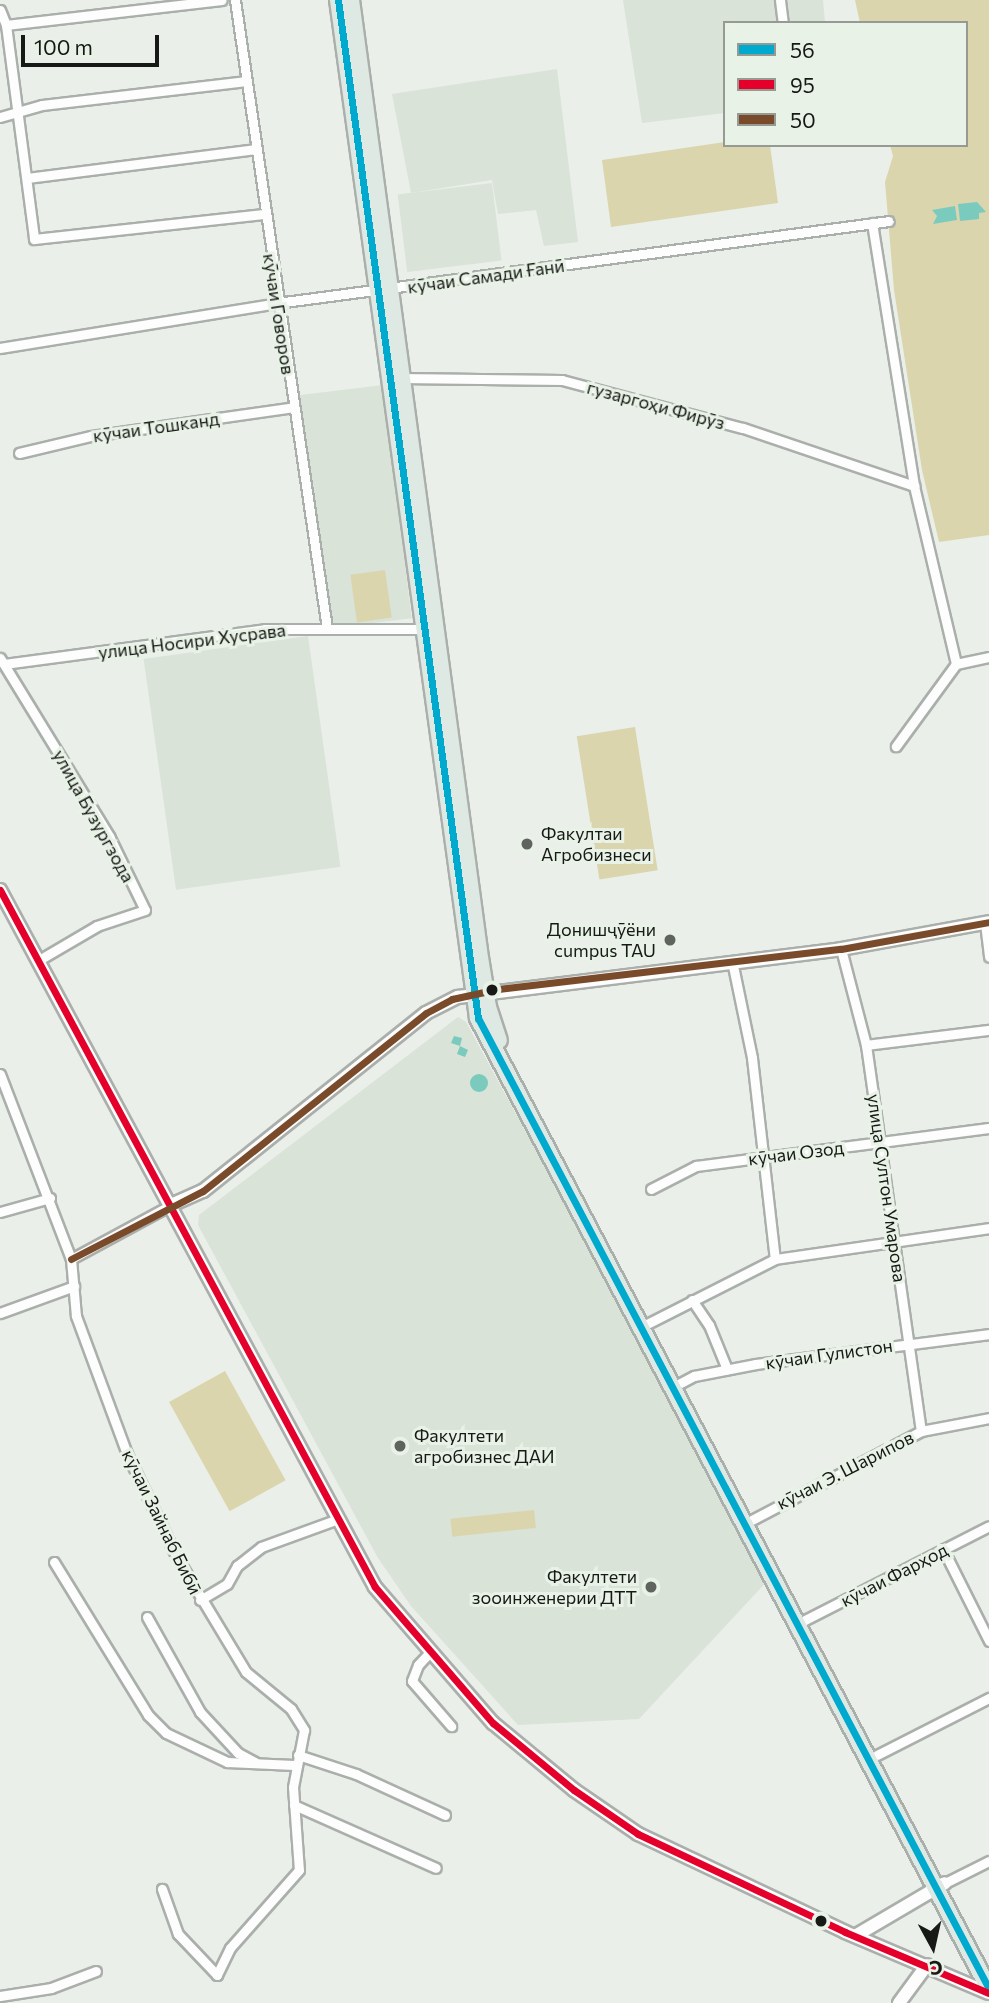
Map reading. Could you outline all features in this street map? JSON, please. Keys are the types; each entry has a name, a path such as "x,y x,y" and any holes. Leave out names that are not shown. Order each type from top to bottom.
{"highway":[{"path":"338,0 359,104"},
{"path":"351,0 359,104 479,992 500,1044 645,1325 941,1886 989,1966"},
{"path":"395,378 422,629 432,653"},
{"path":"827,1669 877,1755 989,1991"}],"street":[{"path":"6,25 222,0"},
{"name":"кӯчаи Говоров","path":"235,0 277,303 327,628"},
{"path":"780,0 783,21"},
{"path":"0,10 6,25 34,239 264,214"},
{"path":"0,117 18,111 247,81"},
{"path":"27,178 256,149"},
{"name":"кӯчаи Самади Ғанӣ","path":"0,348 277,303 889,221"},
{"path":"872,223 914,486 956,664"},
{"name":"гузаргоҳи Фирӯз","path":"395,378 562,380 743,428 914,486"},
{"name":"кӯчаи Тошканд","path":"19,453 92,436 294,407"},
{"name":"улица Носири Хусрава","path":"2,661 265,629 422,629"},
{"path":"896,746 956,664 989,657"},
{"name":"улица Бузургзода","path":"2,661 109,836 145,911 97,926 39,960"},
{"path":"0,890 375,1587 493,1723 574,1790 638,1835 855,1936 989,1991"},
{"path":"71,1259 171,1205 203,1191 426,1013 479,992 841,948 987,923 989,957"},
{"name":"улица Султон Умарова","path":"841,948 866,1045 921,1431"},
{"path":"732,961 752,1058 775,1259"},
{"path":"866,1045 989,1030"},
{"name":"кӯчаи Зайнаб Бибӣ","path":"0,1074 50,1198 71,1259 76,1316 127,1454 200,1600 246,1672 291,1709 304,1730 296,1760 294,1805 299,1870 230,1948 216,1975 178,1934 162,1889"},
{"name":"кӯчаи Озод","path":"651,1189 696,1166 989,1128"},
{"path":"0,1212 50,1198"},
{"path":"645,1325 775,1259 894,1238 989,1228"},
{"path":"0,1312 74,1286"},
{"path":"692,1300 709,1325 727,1369"},
{"name":"кӯчаи Гулистон","path":"677,1385 727,1369 989,1334"},
{"name":"кӯчаи Э. Шарипов","path":"749,1521 921,1431 989,1418"},
{"path":"200,1600 227,1584 237,1566 261,1547 338,1519"},
{"name":"кӯчаи Фарҳод","path":"802,1621 989,1526"},
{"path":"943,1549 989,1641"},
{"path":"54,1562 158,1725 227,1762 263,1765 296,1760 356,1774 445,1815"},
{"path":"147,1617 200,1712 237,1753 263,1765"},
{"path":"430,1651 418,1665 412,1681 451,1727"},
{"path":"877,1755 989,1698"},
{"path":"294,1805 436,1868"},
{"path":"855,1936 989,1861"},
{"path":"898,2003 927,1965"},
{"path":"0,1996 60,1985 96,1970"}],"shaded area":[{"path":"623,0 823,0 825,21 723,21 723,113 642,123"},
{"path":"855,0 989,0 989,535 939,542 922,470 894,290 885,182 893,156 891,147 968,147 968,21 860,21"},
{"path":"557,69 578,242 544,246 536,210 498,214 492,180 411,193 392,94"},
{"path":"723,142 723,147 770,147 778,203 611,227 602,160"},
{"path":"492,183 502,260 407,272 398,195"},
{"path":"383,385 412,618 323,629 295,396"},
{"path":"385,570 392,618 357,622 350,575"},
{"path":"308,636 340,867 176,890 144,659"},
{"path":"635,727 658,870 599,879 577,736"},
{"path":"458,1017 466,1022 769,1579 639,1719 518,1725 411,1606 378,1558 198,1225 199,1215"},
{"path":"225,1371 286,1480 230,1511 169,1402"},
{"path":"534,1510 536,1528 452,1537 450,1519"}],"water":[{"path":"977,202 986,212 979,213 979,219 960,221 958,204"},
{"path":"955,206 957,220 933,224 937,216 932,210"},
{"path":"454,1036 462,1038 460,1046 451,1043"},
{"path":"460,1046 468,1050 465,1057 457,1054"},
{"path":"479,1074 485,1077 488,1083 485,1089 479,1092 473,1089 470,1083 473,1077"}],"transit line":[{"name":"56","path":"338,0 478,1018 989,1989"},
{"name":"95","path":"0,890 375,1587 493,1723 574,1790 638,1834 845,1932 989,1993"},
{"name":"50","path":"71,1259 203,1191 426,1013 452,999 498,989 841,949 989,922"}],"place":[{"name":"Факултаи Агробизнеси","path":"527,844"},
{"name":"Донишҷӯёни cumpus TAU","path":"670,940"},
{"name":"Факултети агробизнес ДАИ","path":"400,1446"},
{"name":"Факултети зооинженерии ДТТ","path":"651,1587"}]}
